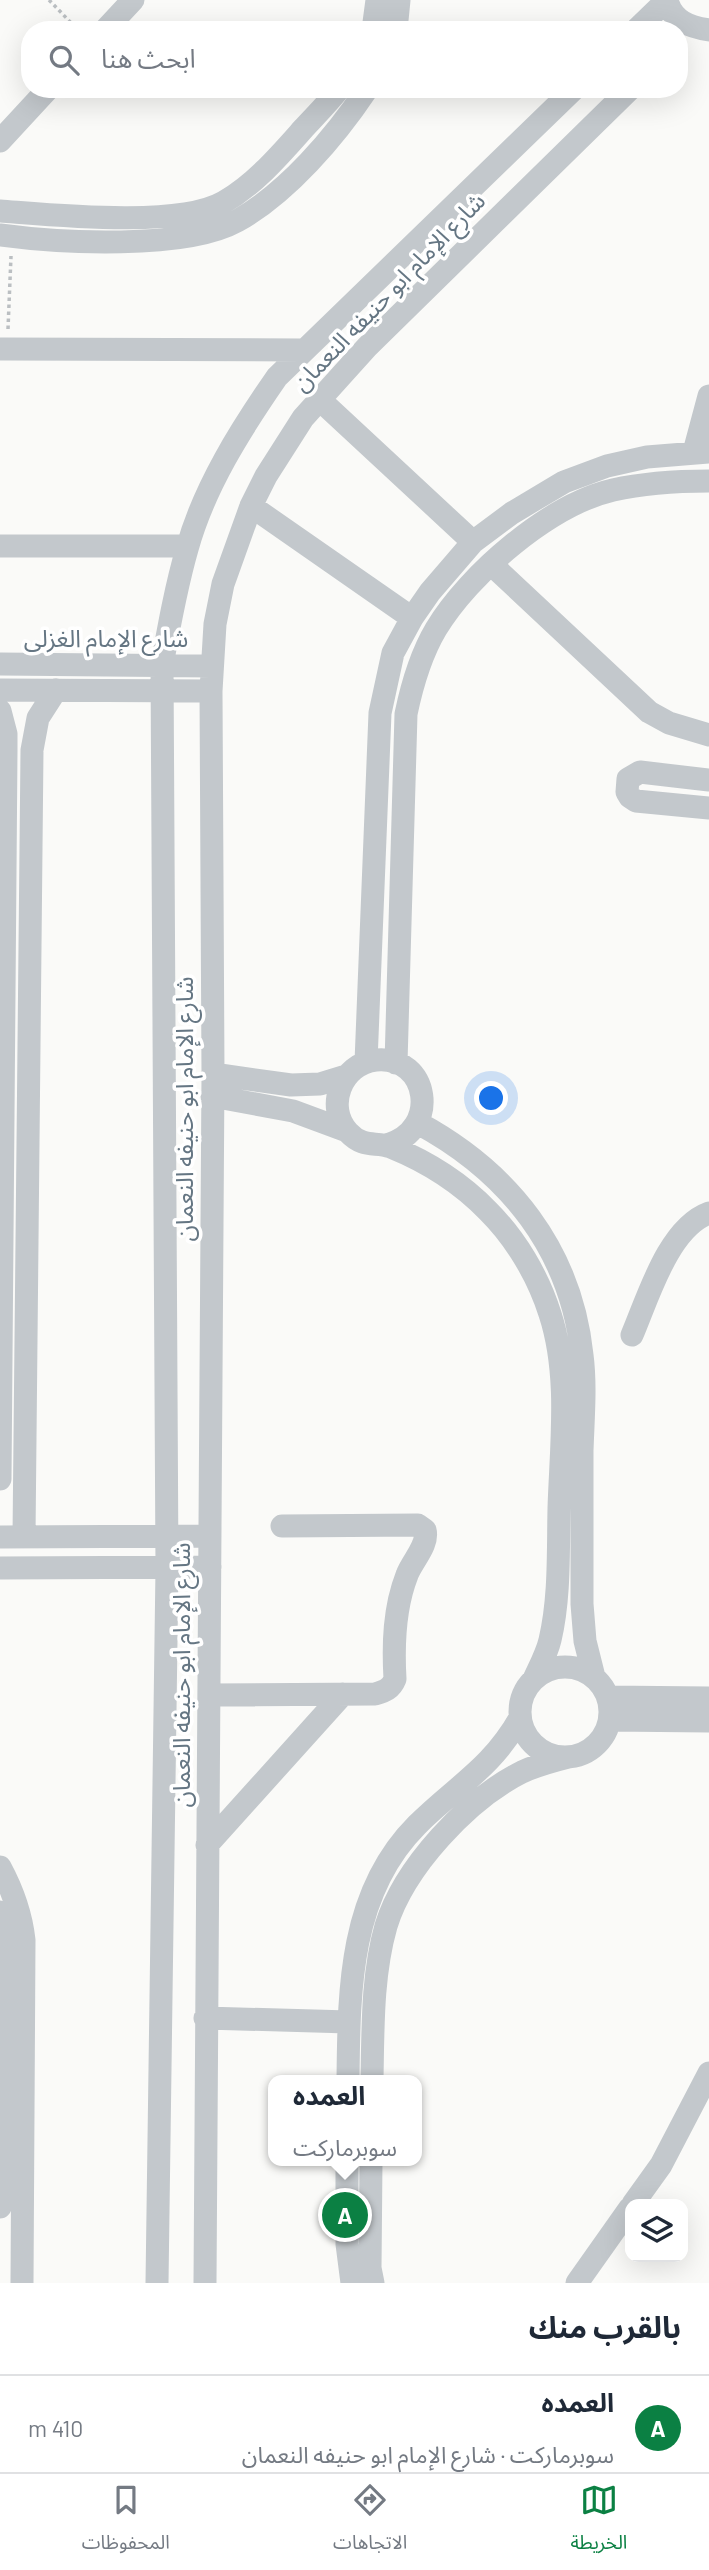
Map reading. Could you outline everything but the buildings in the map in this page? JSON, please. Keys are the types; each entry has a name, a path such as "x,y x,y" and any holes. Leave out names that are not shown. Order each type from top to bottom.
{"street":[{"path":"113,21 133,0"},
{"path":"374,21 377,0"},
{"path":"397,21 399,0"},
{"path":"645,21 667,0 675,16 685,21"},
{"path":"0,141 40,98"},
{"path":"0,212 190,215 222,203 248,186 331,98"},
{"path":"6,236 66,241 141,241 197,235 236,222 300,172 361,98"},
{"name":"شارع الإمام ابو حنيفه النعمان","path":"158,2283 167,1568 162,665 187,546 215,479 252,413 277,377 565,98"},
{"name":"شارع الإمام ابو حنيفه النعمان","path":"205,2283 212,1085 211,691 215,624 223,584 251,506 284,446 319,399 367,347 621,98"},
{"path":"4,349 303,349"},
{"path":"366,1062 380,713 393,653 430,592 473,542 512,513 565,482 607,466 647,457 702,452 709,396"},
{"path":"319,399 473,542"},
{"path":"396,1063 406,715 411,685 434,631 457,599 491,564 527,534 568,508 612,490 680,481 709,481"},
{"path":"251,506 412,618"},
{"path":"0,546 187,546"},
{"path":"491,564 649,712 669,723 709,735"},
{"name":"شارع الإمام الغزلى","path":"0,664 212,666"},
{"path":"0,690 211,691"},
{"path":"24,1537 32,750 38,718 57,690"},
{"path":"0,711 6,734 0,1479"},
{"path":"709,780 639,772 628,779 626,785 630,797 636,801 709,808"},
{"path":"212,1085 320,1084 346,1076 366,1062 376,1060 396,1063 415,1078 421,1088 422,1112 418,1123 405,1138 387,1145"},
{"path":"346,1076 337,1098 341,1121 348,1131"},
{"path":"212,1085 348,1131 366,1143 387,1145 442,1172 489,1211 525,1259 550,1315 558,1344 562,1408 556,1604 550,1643 523,1697 520,1718 510,1736 484,1767 433,1810 394,1850 377,1880 364,1911 356,1944 349,2022 348,2075"},
{"path":"372,2075 373,2025 381,1951 394,1903 421,1858 459,1819 520,1773 544,1763 580,1755 600,1741 610,1720 608,1697 594,1677 585,1641 582,1604 583,1357 571,1299 547,1244 513,1195 469,1154 418,1123"},
{"path":"2,1175 28,1174"},
{"path":"632,1335 656,1277 672,1248 683,1231 701,1215 709,1213"},
{"path":"209,1695 375,1694 393,1684 393,1642 398,1611 407,1574 426,1539 425,1530 418,1525 282,1526"},
{"path":"0,1537 210,1536"},
{"path":"0,1568 210,1567"},
{"path":"534,1679 543,1672 564,1667 575,1667 594,1677"},
{"path":"207,1845 343,1694"},
{"path":"608,1697 709,1698"},
{"path":"520,1718 528,1739 536,1746 556,1756 568,1757"},
{"path":"610,1720 709,1721"},
{"path":"0,1867 13,1891 21,1917 24,1940 22,2283"},
{"path":"0,1912 4,1943 0,2207"},
{"path":"205,2018 349,2022"},
{"path":"637,2199 660,2165 709,2073"},
{"path":"348,2166 347,2244 352,2283"},
{"path":"371,2166 370,2268 373,2283"},
{"path":"577,2283 625,2216"}],"path":[{"path":"49,0 69,21"},
{"path":"4,349 6,236"}],"place":[{"name":"العمده","path":"345,2215"}]}
